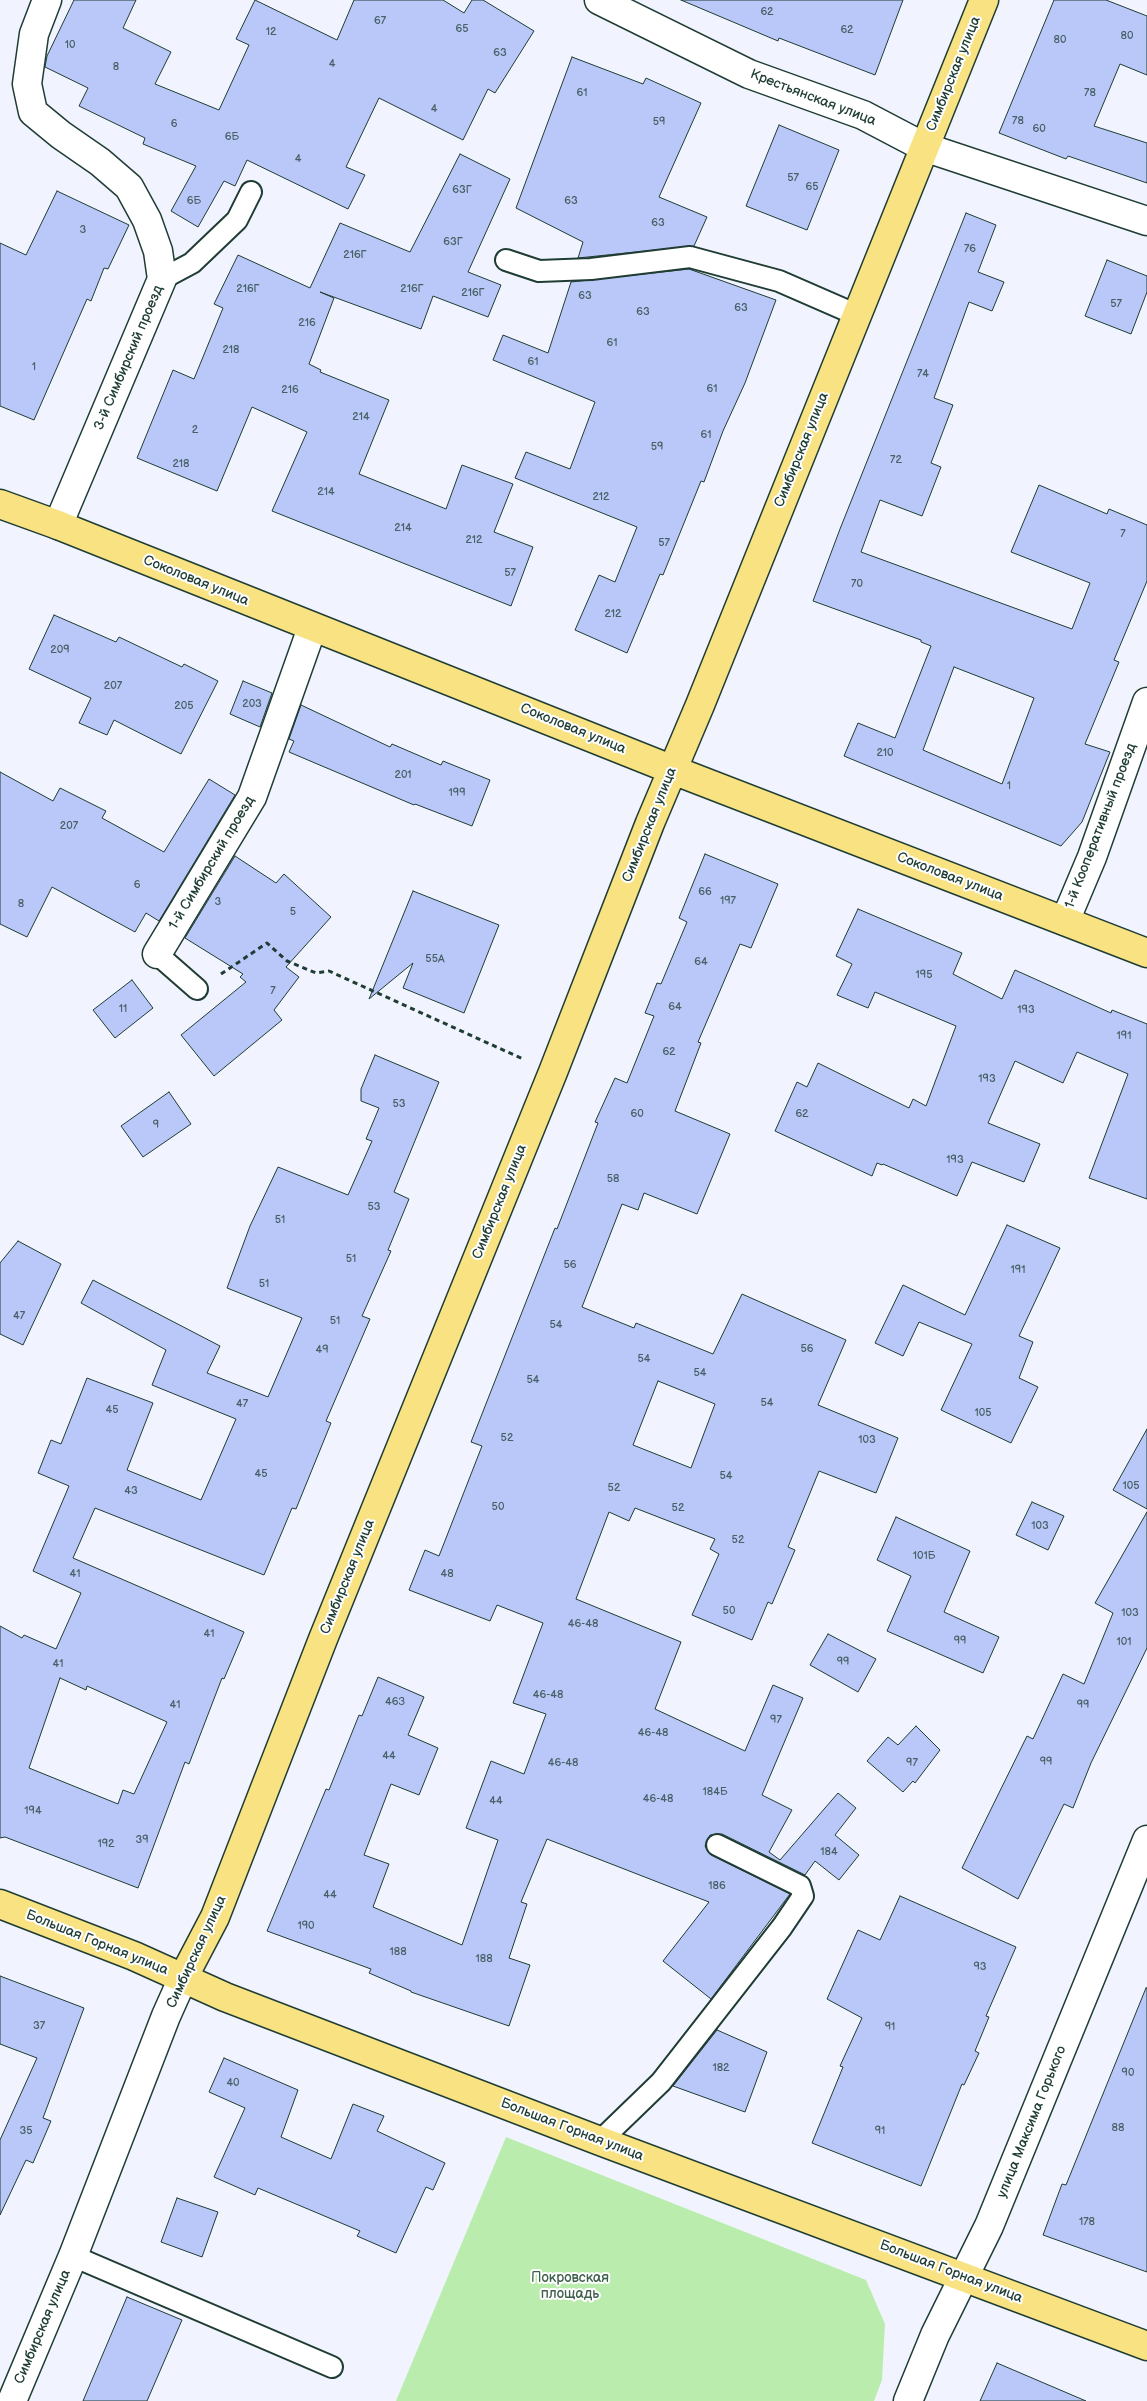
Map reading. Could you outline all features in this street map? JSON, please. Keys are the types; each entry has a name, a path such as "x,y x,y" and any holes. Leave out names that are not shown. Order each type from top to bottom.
{"main road":[{"name":"Симбирская улица","path":"184,1978 216,1917 323,1639 984,0"},
{"name":"Соколовая улица","path":"0,504 58,525 312,628 577,730 673,770 1147,953"},
{"name":"Большая Горная улица","path":"0,1904 234,2000 600,2141 1147,2346"}],"street":[{"name":"3-й Симбирский проезд","path":"47,0 34,34 27,84 33,112 61,135 100,162 129,188 146,220 158,251 162,279 58,525"},
{"name":"Крестьянская улица","path":"600,0 749,74 863,115 924,146 1147,220"},
{"name":"1-й Симбирский проезд","path":"157,954 252,797 312,628"},
{"name":"1-й Кооперативный проезд","path":"1065,921 1092,857 1147,702"},
{"name":"улица Максима Горького","path":"908,2401 935,2334 989,2226 1147,1840"},
{"name":"Симбирская улица","path":"12,2401 73,2256 166,2016 184,1978"}],"lane":[{"path":"162,279 192,263 237,220 250,192"},
{"path":"506,260 539,271 591,269 690,257 779,281 856,315"},
{"path":"157,954 197,989"},
{"path":"600,2141 661,2082 782,1928 803,1896 800,1886 717,1845"},
{"path":"73,2256 332,2367"}],"path":[{"path":"197,989 267,944 287,961 316,974 329,971 553,1072"}],"green space":[{"name":"Покровская площадь","path":"506,2137 866,2280 885,2324 882,2380 874,2401 396,2401"}],"building":[{"path":"74,0 136,0 123,28 171,52 155,84 219,110 249,45 236,39 255,0 337,40 354,0 443,0 464,13 472,0 483,0 534,31 495,93 488,89 463,140 379,98 346,167 365,175 348,209 247,160 235,186 224,181 198,227 171,211 196,166 143,144 145,138 79,106 88,88 45,67 47,56"},
{"path":"681,0 903,0 875,75 779,38 778,41"},
{"path":"1054,0 1106,0 1147,16 1147,75 1120,64 1094,126 1147,143 1147,183 1068,156 1066,159 999,133"},
{"path":"572,57 643,84 646,78 701,103 659,197 707,217 694,246 578,258 583,242 516,208"},
{"path":"779,125 839,150 807,230 746,206"},
{"path":"460,154 510,179 468,272 501,285 488,317 433,296 421,329 320,292 334,298 309,364 321,370 320,372 389,400 359,474 446,509 462,465 513,484 494,532 533,547 511,606 272,511 307,432 252,407 217,491 137,458 173,370 194,379 223,308 214,304 238,255 310,288 340,223 410,252"},
{"path":"57,191 129,225 108,269 104,268 91,301 87,299 34,420 0,406 0,243 26,255"},
{"path":"966,213 996,225 978,272 1004,282 992,311 969,302 934,398 953,405 931,463 941,467 922,516 880,500 861,552 1072,629 1090,583 1011,552 1039,485 1107,514 1109,509 1147,525 1147,581 1114,660 1119,662 1085,744 1110,752 1082,822 1061,846 844,756 858,723 895,738 931,646 921,642 921,640 813,601","holes":["954,667 1034,698 1002,784 923,750"]},
{"path":"1107,260 1147,276 1147,292 1131,334 1085,316"},
{"path":"689,269 776,300 745,383 723,431 704,482 701,481 663,575 660,574 627,653 575,630 599,575 615,582 637,527 515,478 526,452 570,469 595,402 493,360 503,335 548,353 571,282"},
{"path":"54,615 116,642 119,637 182,667 184,664 218,681 181,754 114,720 107,735 79,723 91,698 29,669"},
{"path":"243,681 272,693 260,727 230,714"},
{"path":"301,705 390,747 392,744 441,765 443,761 490,780 472,826 414,805 289,752 294,741 289,739"},
{"path":"0,772 53,801 60,788 106,811 102,818 164,852 209,779 235,795 159,921 146,913 135,932 52,887 27,937 0,924"},
{"path":"705,854 778,884 751,948 740,944 698,1042 701,1043 675,1111 730,1134 697,1214 644,1193 638,1210 622,1204 582,1307 634,1328 636,1323 713,1354 742,1294 846,1340 818,1405 898,1438 876,1493 819,1471 788,1547 795,1550 772,1604 768,1602 752,1640 692,1615 719,1554 710,1549 715,1539 635,1508 629,1521 609,1512 576,1599 681,1642 655,1709 745,1751 773,1685 803,1698 762,1795 792,1810 769,1852 780,1860 838,1793 856,1808 835,1835 859,1855 839,1880 815,1861 805,1875 722,1834 710,1835 705,1846 711,1855 790,1894 711,1999 663,1961 709,1902 547,1839 521,1902 527,1904 509,1958 530,1965 509,2026 411,1992 369,1973 371,1969 267,1931 326,1789 329,1790 359,1715 362,1716 378,1677 424,1697 408,1735 438,1748 419,1795 391,1784 364,1855 389,1864 373,1907 462,1945 498,1840 466,1828 491,1761 524,1774 546,1714 513,1703 543,1623 497,1605 490,1621 409,1590 425,1550 439,1556 482,1446 471,1442 555,1228 557,1229 598,1123 595,1122 615,1078 627,1083 654,1016 645,1013 657,983 661,984 687,922 679,918","holes":["658,1381 715,1404 691,1468 633,1445"]},
{"path":"235,856 276,883 284,874 331,917 286,967 299,977 274,1010 282,1020 214,1076 181,1035 246,982 240,977 243,974 185,938"},
{"path":"413,891 499,925 464,1013 403,988 413,963 369,999"},
{"path":"858,909 962,953 953,974 1002,999 1015,970 1111,1013 1112,1010 1147,1024 1147,1199 1089,1178 1128,1074 1077,1052 1063,1083 1015,1061 988,1123 1040,1144 1024,1182 972,1162 957,1196 883,1164 877,1163 872,1176 775,1131 797,1082 807,1087 818,1063 909,1108 913,1099 926,1106 956,1026 875,992 868,1008 837,995 852,964 836,956"},
{"path":"132,980 153,1008 115,1038 93,1010"},
{"path":"375,1055 439,1082 394,1192 409,1199 388,1250 391,1251 362,1316 370,1319 326,1421 331,1423 296,1509 292,1508 264,1575 95,1508 73,1558 244,1632 224,1679 222,1678 189,1764 185,1762 138,1888 5,1837 0,1838 0,1626 22,1638 24,1635 56,1649 81,1593 33,1571 69,1486 38,1473 51,1440 61,1444 87,1378 153,1403 127,1470 201,1500 236,1419 152,1385 166,1350 81,1303 93,1280 220,1346 207,1373 268,1397 302,1318 227,1288 250,1226 278,1167 348,1195 372,1141 366,1139 379,1108 361,1101 361,1089","holes":["60,1678 86,1690 87,1686 167,1722 134,1794 123,1790 118,1804 29,1768"]},
{"path":"169,1092 191,1124 143,1157 121,1126"},
{"path":"1007,1225 1060,1248 1019,1336 1033,1342 1019,1378 1038,1387 1011,1443 941,1410 972,1344 919,1322 903,1356 875,1343 903,1285 965,1315"},
{"path":"18,1241 61,1264 23,1345 0,1334 0,1263"},
{"path":"1147,1429 1147,1509 1113,1490"},
{"path":"1032,1502 1064,1516 1048,1550 1016,1535"},
{"path":"1147,1512 1147,1648 1091,1763 1073,1808 1064,1804 1018,1899 962,1868 1027,1736 1033,1739 1063,1674 1084,1684 1113,1613 1095,1603"},
{"path":"896,1517 970,1551 944,1612 999,1637 983,1673 887,1631 911,1576 877,1560"},
{"path":"828,1634 876,1659 858,1692 810,1665"},
{"path":"916,1726 940,1750 915,1783 913,1781 903,1792 867,1761 888,1737 898,1745"},
{"path":"900,1896 1016,1947 986,2016 989,2017 975,2051 979,2053 964,2085 962,2084 921,2186 812,2143 843,2067 840,2066 862,2018 827,1999 858,1930 880,1940"},
{"path":"0,1976 84,2008 43,2118 51,2121 33,2163 26,2160 0,2215 0,2140 37,2058 0,2044"},
{"path":"1146,1988 1147,2272 1043,2235 1062,2184 1066,2185"},
{"path":"717,2030 767,2052 745,2112 673,2086"},
{"path":"224,2058 298,2090 281,2137 331,2159 353,2104 384,2116 377,2131 445,2163 433,2190 426,2187 396,2253 357,2236 360,2231 258,2188 255,2195 214,2177 245,2108 209,2092"},
{"path":"177,2198 218,2212 202,2257 161,2242"},
{"path":"127,2297 182,2320 147,2401 83,2401"},
{"path":"997,2363 1086,2401 980,2401"}]}
